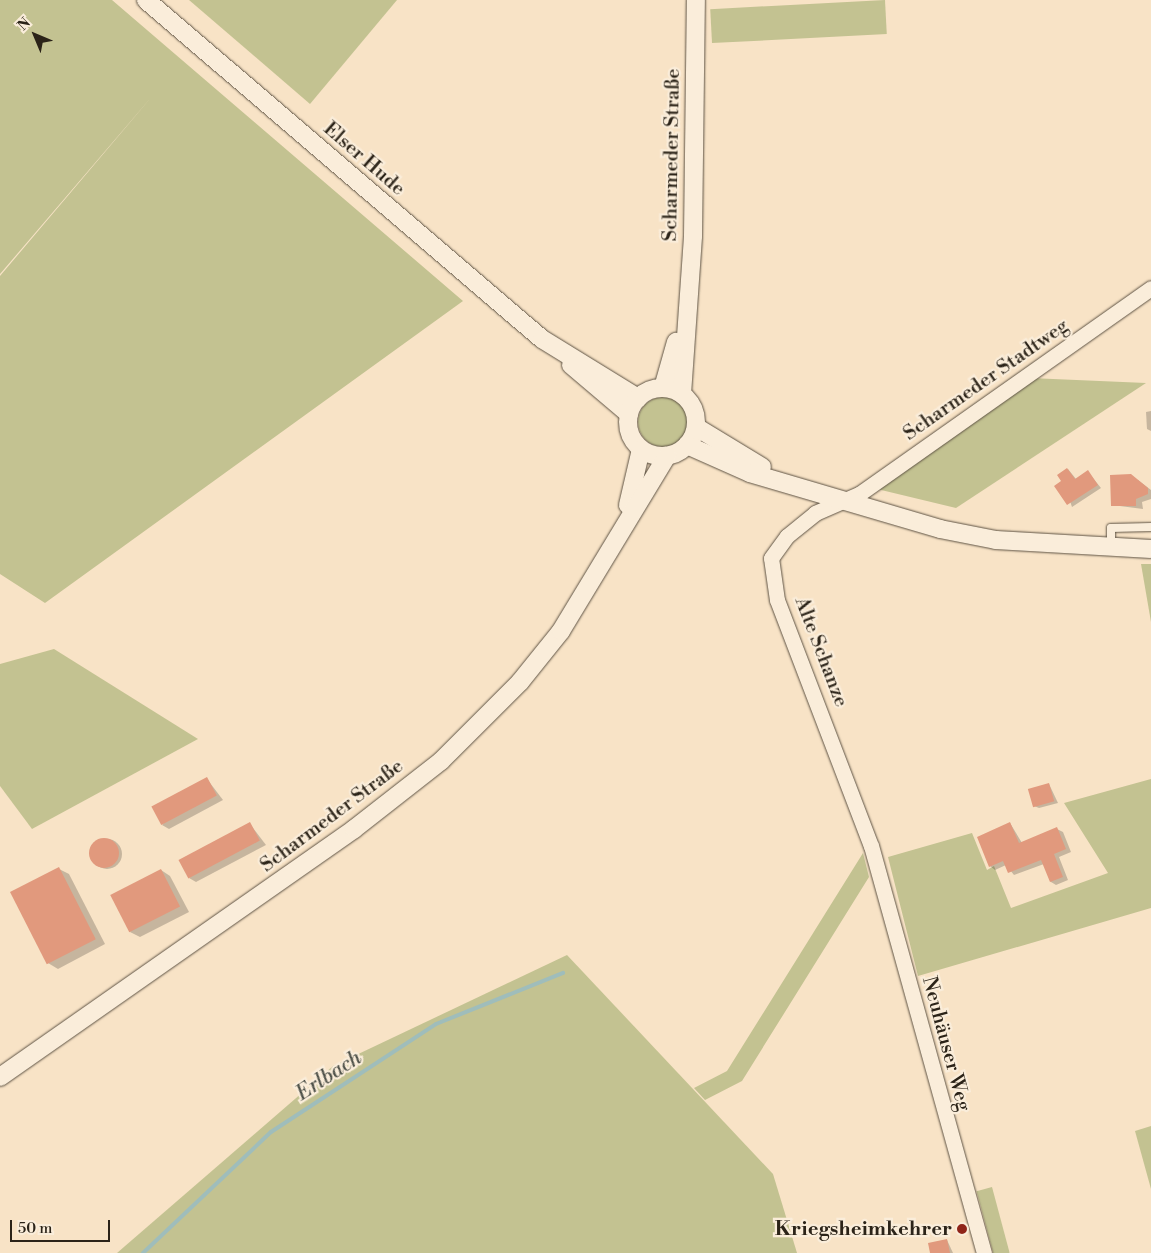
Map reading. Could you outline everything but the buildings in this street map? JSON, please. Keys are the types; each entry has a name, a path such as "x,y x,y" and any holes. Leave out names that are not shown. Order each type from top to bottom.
{"street":[{"name":"Elser Hude","path":"146,0 555,348 588,383 629,414"},
{"name":"Scharmeder Straße","path":"682,394 693,236 696,0"},
{"name":"Scharmeder Stadtweg","path":"842,503 1151,288"},
{"name":"Scharmeder Straße","path":"663,388 687,311"},
{"name":"Elser Hude","path":"555,348 638,398"},
{"path":"663,388 682,394 695,412 696,428 687,445 667,456 641,449 629,429 629,414 638,398 663,388"},
{"path":"696,428 789,483"},
{"path":"687,445 750,472 789,483 842,503 996,540 1111,549 1151,549"},
{"name":"Scharmeder Straße","path":"624,522 641,449"},
{"name":"Scharmeder Straße","path":"0,1077 346,835 441,761 542,657 580,605 624,522 667,456"},
{"name":"Alte Schanze","path":"842,503 814,512 787,536 771,558 772,579 871,846"},
{"name":"Neuhäuser Weg","path":"871,846 984,1253"}],"lane":[{"path":"1111,549 1111,528 1151,526"}],"shaded area":[{"path":"0,0 112,0 463,301 45,603 0,574 0,276 154,94 0,274"},
{"path":"189,0 397,0 310,104"},
{"path":"885,0 887,34 712,43 710,9"},
{"path":"1030,378 1146,383 956,508 877,489"},
{"path":"663,397 677,401 684,408 688,422 684,436 677,443 663,447 649,443 642,436 638,422 642,408 649,401"},
{"path":"1141,564 1151,564 1151,622"},
{"path":"54,649 198,739 32,829 0,786 0,664"},
{"path":"1151,779 1151,908 918,976 888,857 972,833 987,870 994,866 1011,908 1108,873 1064,803"},
{"path":"863,853 869,877 742,1081 705,1100 694,1088 727,1071"},
{"path":"567,955 773,1174 797,1253 117,1253 333,1066"},
{"path":"1151,1126 1151,1189 1135,1131"},
{"path":"992,1187 1010,1253 993,1253 977,1191"}],"waterway":[{"name":"Erlbach","path":"143,1253 271,1132 436,1024 563,973"}],"place":[{"name":"Kriegsheimkehrer","path":"962,1229"}]}
